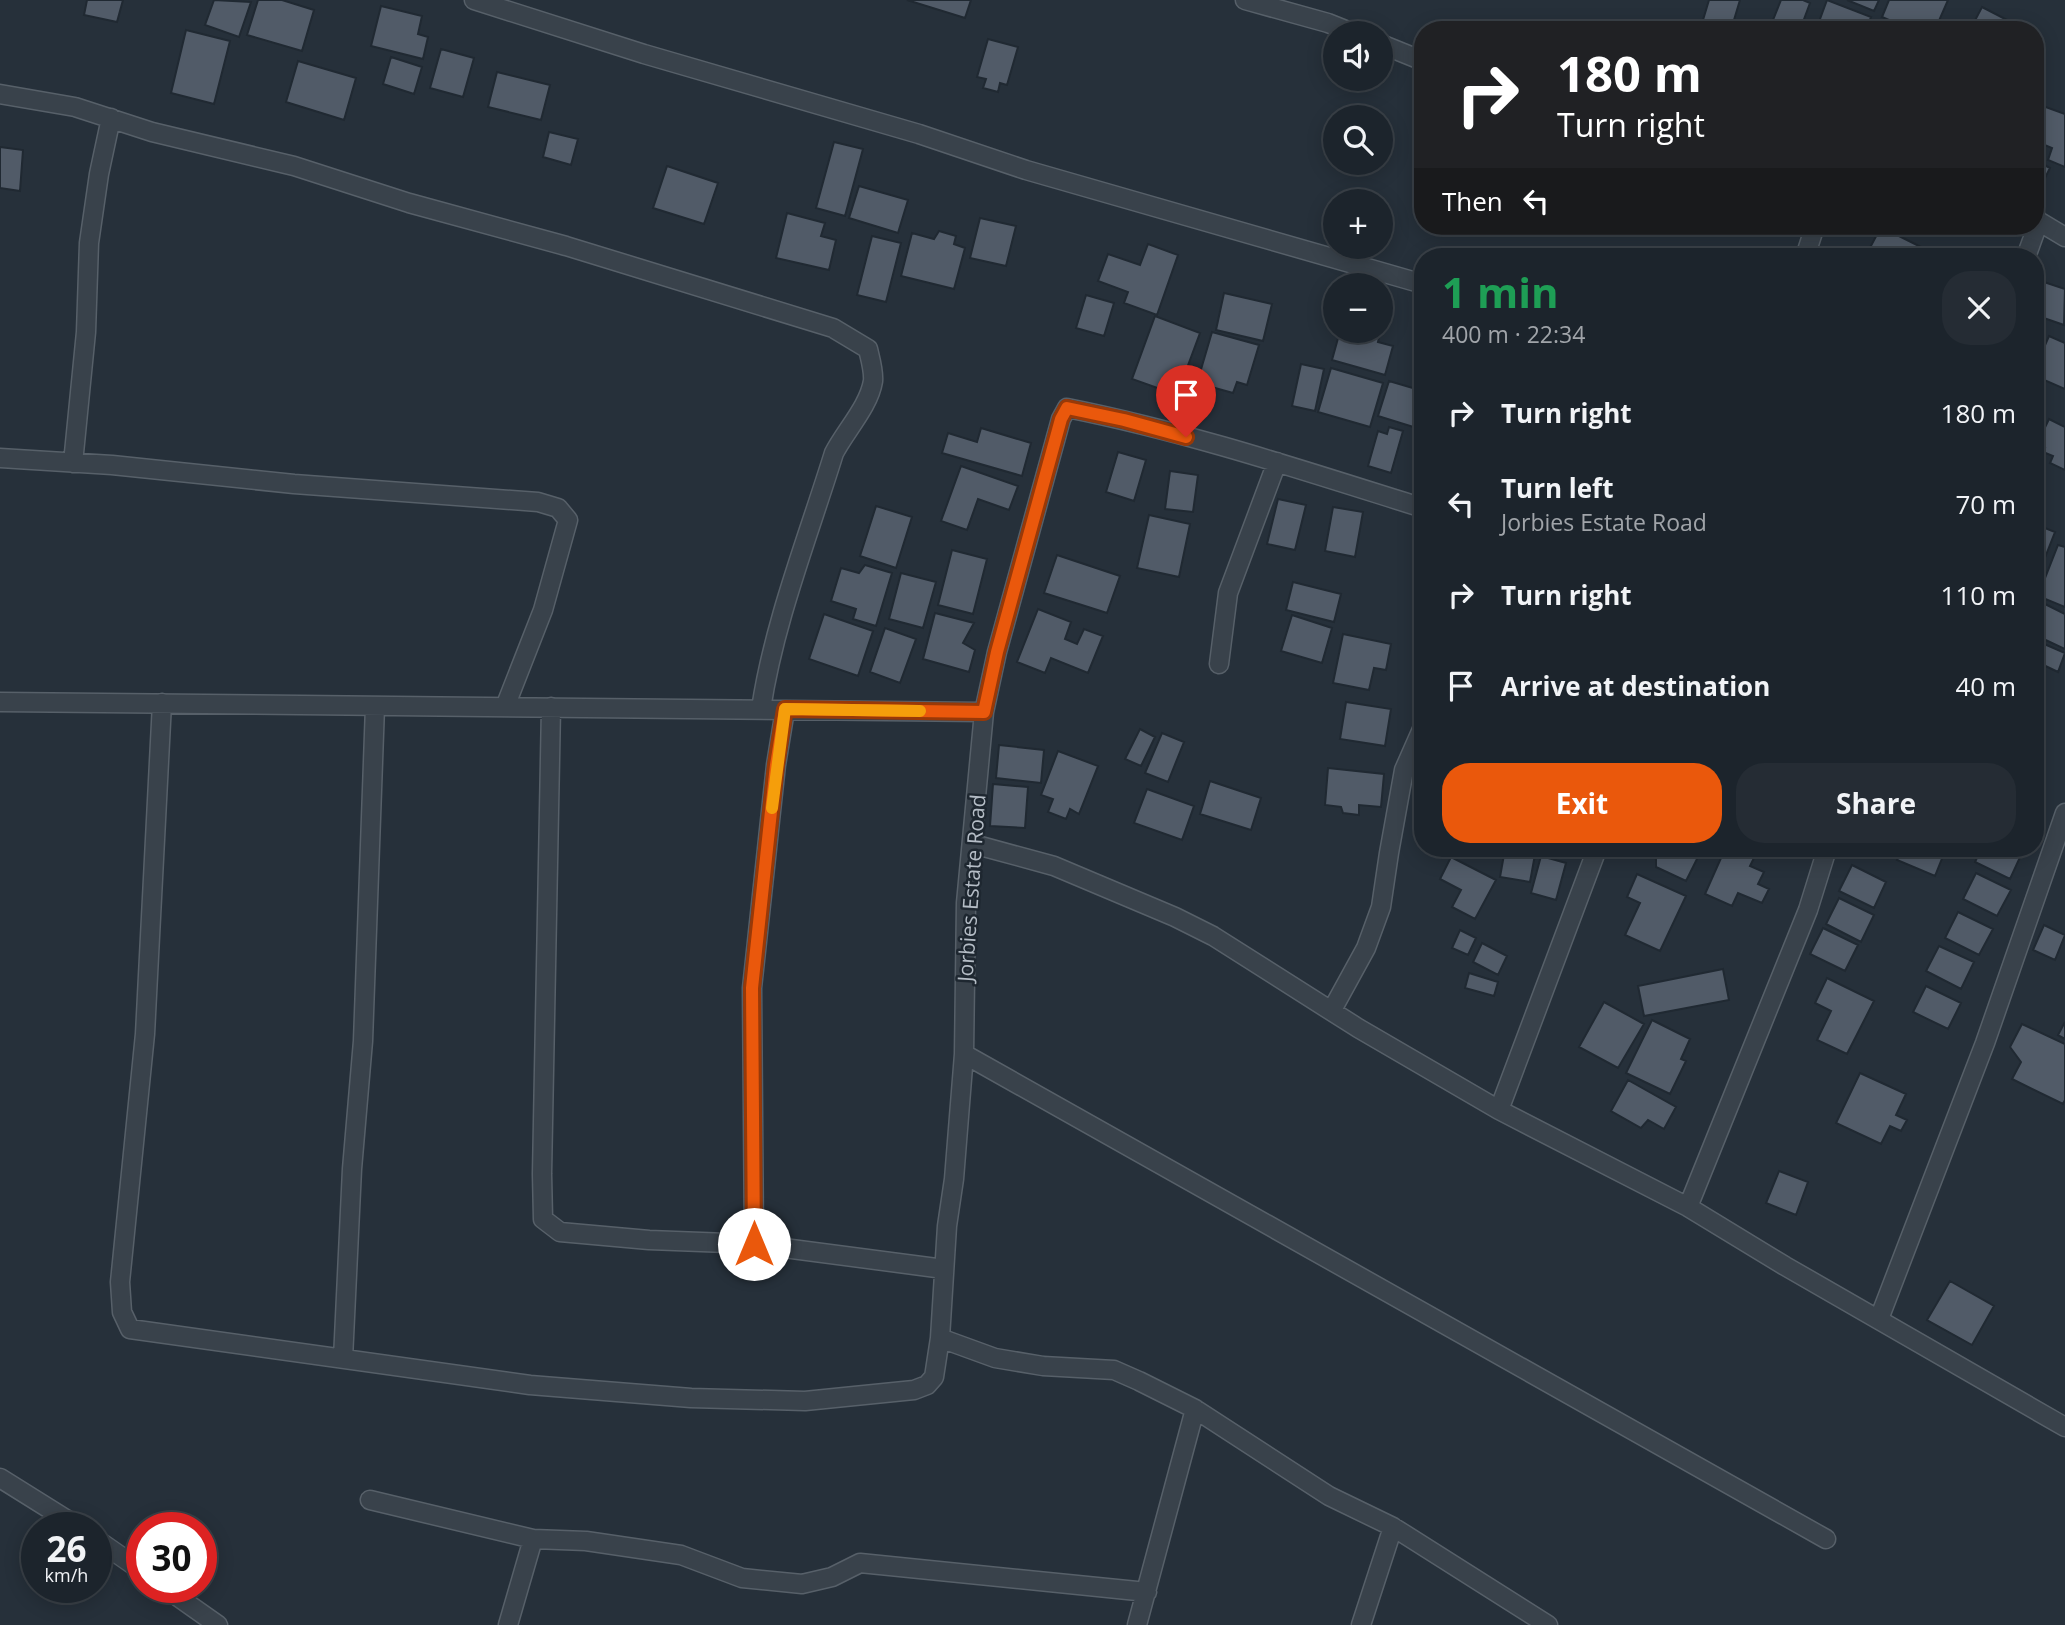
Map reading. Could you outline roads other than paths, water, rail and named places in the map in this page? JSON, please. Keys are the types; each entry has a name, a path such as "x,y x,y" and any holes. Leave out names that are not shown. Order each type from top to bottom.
{"street":[{"path":"474,0 644,54 907,130 1026,170 1414,281"},
{"path":"1245,0 1323,22"},
{"path":"1393,49 1414,57"},
{"path":"0,94 75,107 162,135 294,166 409,203 566,246 834,328 868,349 874,379 866,402 834,453 778,633 767,672 761,709"},
{"path":"73,463 86,332 89,243 99,174 111,118"},
{"path":"2044,224 2065,237"},
{"name":"Jorbies Estate Road","path":"343,1359 530,1385 691,1398 805,1401 914,1390 927,1385 934,1377 940,1338 947,1226 954,1179 964,1054 966,902 984,712 997,652 1061,419 1067,408 1124,420 1277,462"},
{"path":"0,458 538,502 558,509 568,520 542,610 505,707"},
{"path":"1219,664 1228,593 1277,462 1414,505"},
{"path":"0,702 984,712"},
{"path":"162,704 145,1034 120,1282 121,1312 130,1329 343,1359 352,1169 363,1041 375,706"},
{"path":"551,707 543,1219 560,1232 649,1240 754,1244 944,1269"},
{"path":"754,1244 752,988 776,765 785,709"},
{"path":"1332,1010 1366,948 1381,907 1405,770 1414,748"},
{"path":"1879,1319 1985,1043 2065,813"},
{"path":"973,844 1055,866 1213,936 1499,1110 1688,1207 2065,1427"},
{"path":"1499,1110 1594,857"},
{"path":"1688,1207 1808,910 1824,857"},
{"path":"964,1054 1826,1539"},
{"path":"940,1338 995,1358 1043,1366 1114,1370 1195,1409 1329,1496 1392,1527 1548,1625"},
{"path":"1137,1625 1195,1409"},
{"path":"0,1478 54,1512"},
{"path":"370,1500 533,1539 586,1541 681,1555 742,1578 802,1584 832,1577 860,1563 1147,1592"},
{"path":"1361,1625 1392,1527"},
{"path":"508,1625 533,1539"},
{"path":"187,1603 218,1625"}]}
